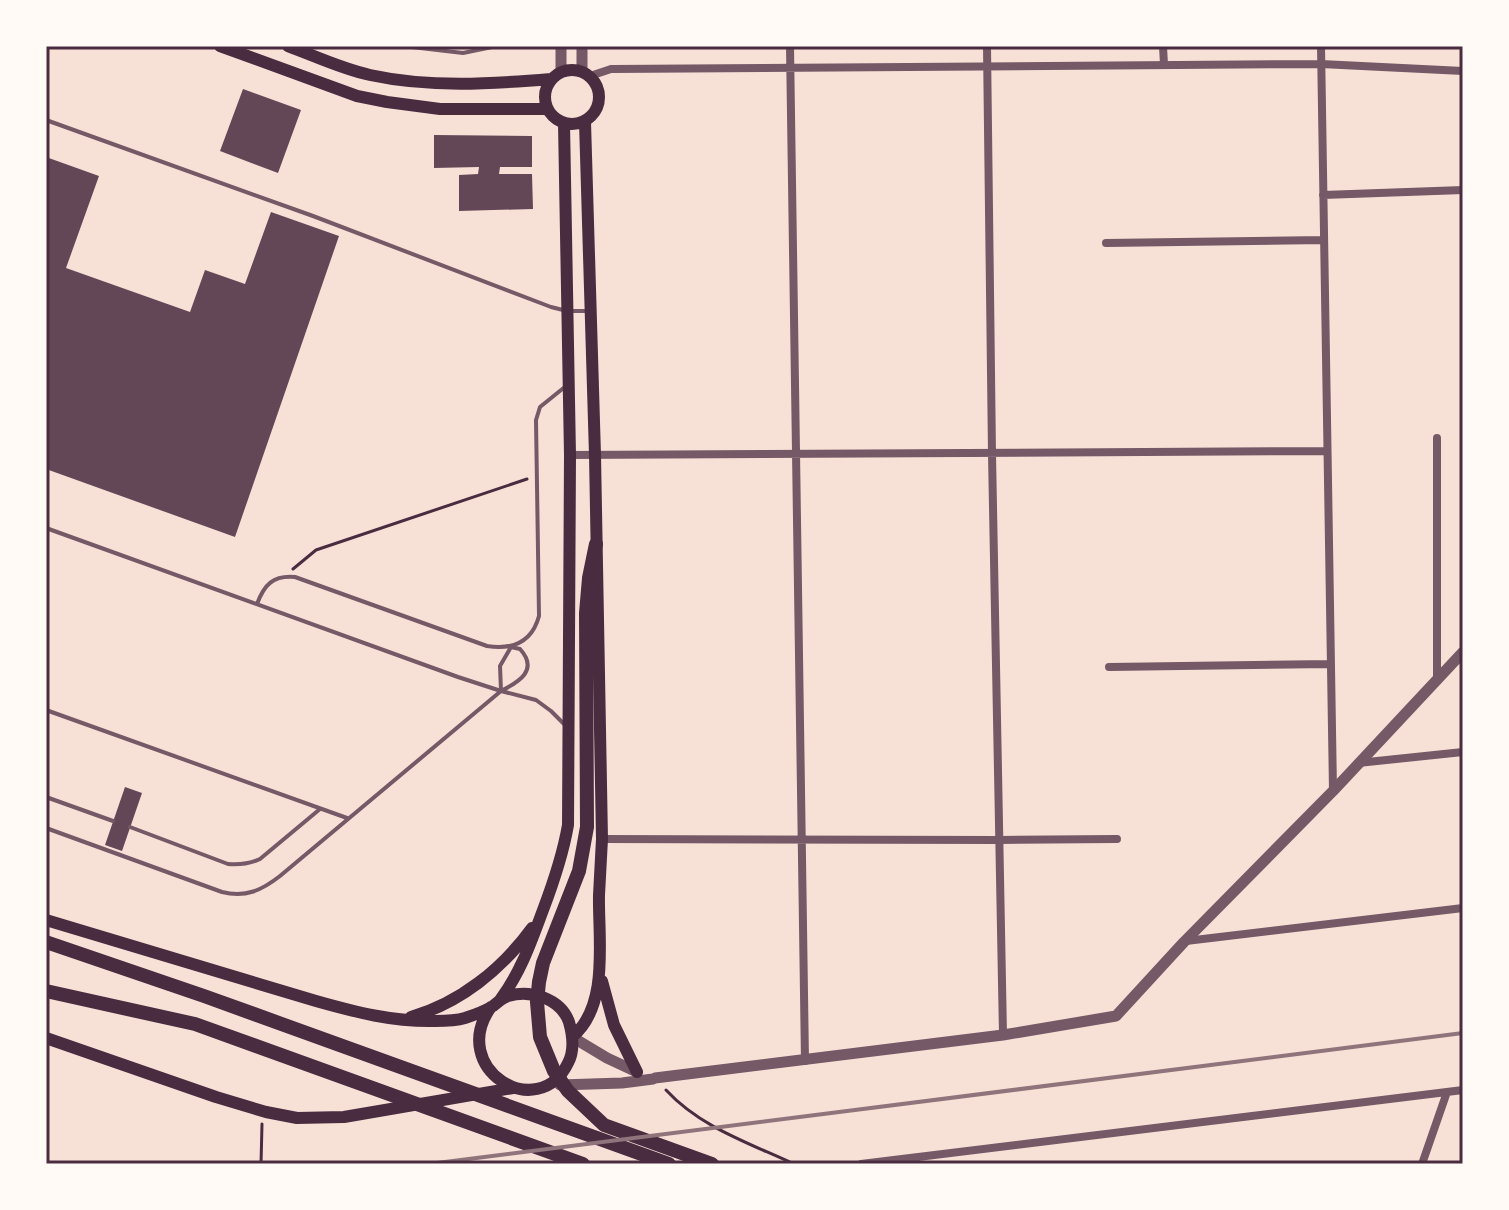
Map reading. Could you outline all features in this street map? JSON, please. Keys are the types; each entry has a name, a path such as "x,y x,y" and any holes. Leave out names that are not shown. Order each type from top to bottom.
{"highway":[{"path":"596,544 586,613 587,827 579,871 543,963 537,1011 540,1037 554,1071 568,1091 604,1125 712,1164"},
{"path":"46,942 669,1164"},
{"path":"46,991 195,1024 583,1164"}],"main road":[{"path":"220,46 357,96 387,102 440,109 547,109"},
{"path":"259,60 265,46"},
{"path":"288,46 368,75 420,83 478,84 556,75 572,70 586,74 597,87 599,100 595,113 585,122 564,123 547,109 545,90 556,75"},
{"path":"387,102 391,79"},
{"path":"572,1037 583,1027 593,1008 599,970 602,839 585,122"},
{"path":"513,1088 501,1082 484,1062 479,1034 483,1018 515,979 529,950 558,870 568,825 570,455 564,123"},
{"path":"400,1020 436,1009 462,995 501,964 542,913"},
{"path":"46,920 341,1008 400,1020 465,1018 509,996 523,994 543,997 561,1009 572,1037 570,1059 565,1069 558,1078 537,1089 513,1088 329,1119 297,1118 262,1111 46,1038"},
{"path":"599,970 614,1025 637,1072"}],"street":[{"path":"556,75 561,46"},
{"path":"582,46 586,74 611,69 1321,64 1463,71"},
{"path":"790,46 805,1061"},
{"path":"987,46 1003,1035"},
{"path":"1163,46 1164,65"},
{"path":"1321,46 1333,791"},
{"path":"1323,195 1463,190"},
{"path":"1106,243 1324,240"},
{"path":"1437,438 1437,679"},
{"path":"570,455 1326,451"},
{"path":"548,1084 613,1083 805,1061 1003,1035 1116,1016 1463,652"},
{"path":"1109,667 1330,664"},
{"path":"1358,763 1463,752"},
{"path":"602,839 1117,839"},
{"path":"1184,942 1463,908"},
{"path":"572,1037 598,1053 654,1078"},
{"path":"861,1164 1463,1090"},
{"path":"1422,1164 1447,1092"}],"lane":[{"path":"403,46 463,53 497,46"},
{"path":"46,120 567,311 591,311"},
{"path":"501,691 500,666 511,647 529,636 539,616 538,413 568,384"},
{"path":"46,528 528,698 544,705 568,728"},
{"path":"46,828 222,892 238,895 257,891 272,882 501,691 520,680 527,669 524,652 518,648 487,646 304,580 285,576 270,581 257,604"},
{"path":"46,710 347,818"},
{"path":"46,797 113,821"},
{"path":"130,827 228,864 249,864 260,859 320,809"}],"path":[{"path":"285,576 316,550 537,477"},
{"path":"654,1078 696,1117 794,1164"},
{"path":"261,1164 262,1111"}],"building":[{"path":"243,89 301,110 278,173 220,151"},
{"path":"434,135 532,136 532,167 500,167 499,174 532,174 533,209 459,211 459,175 478,174 479,167 434,168"},
{"path":"46,157 99,176 66,268 190,312 205,270 245,284 271,212 339,236 235,537 46,469"},
{"path":"125,787 142,793 122,851 105,845"}],"railway":[{"path":"429,1164 1463,1033"}]}
